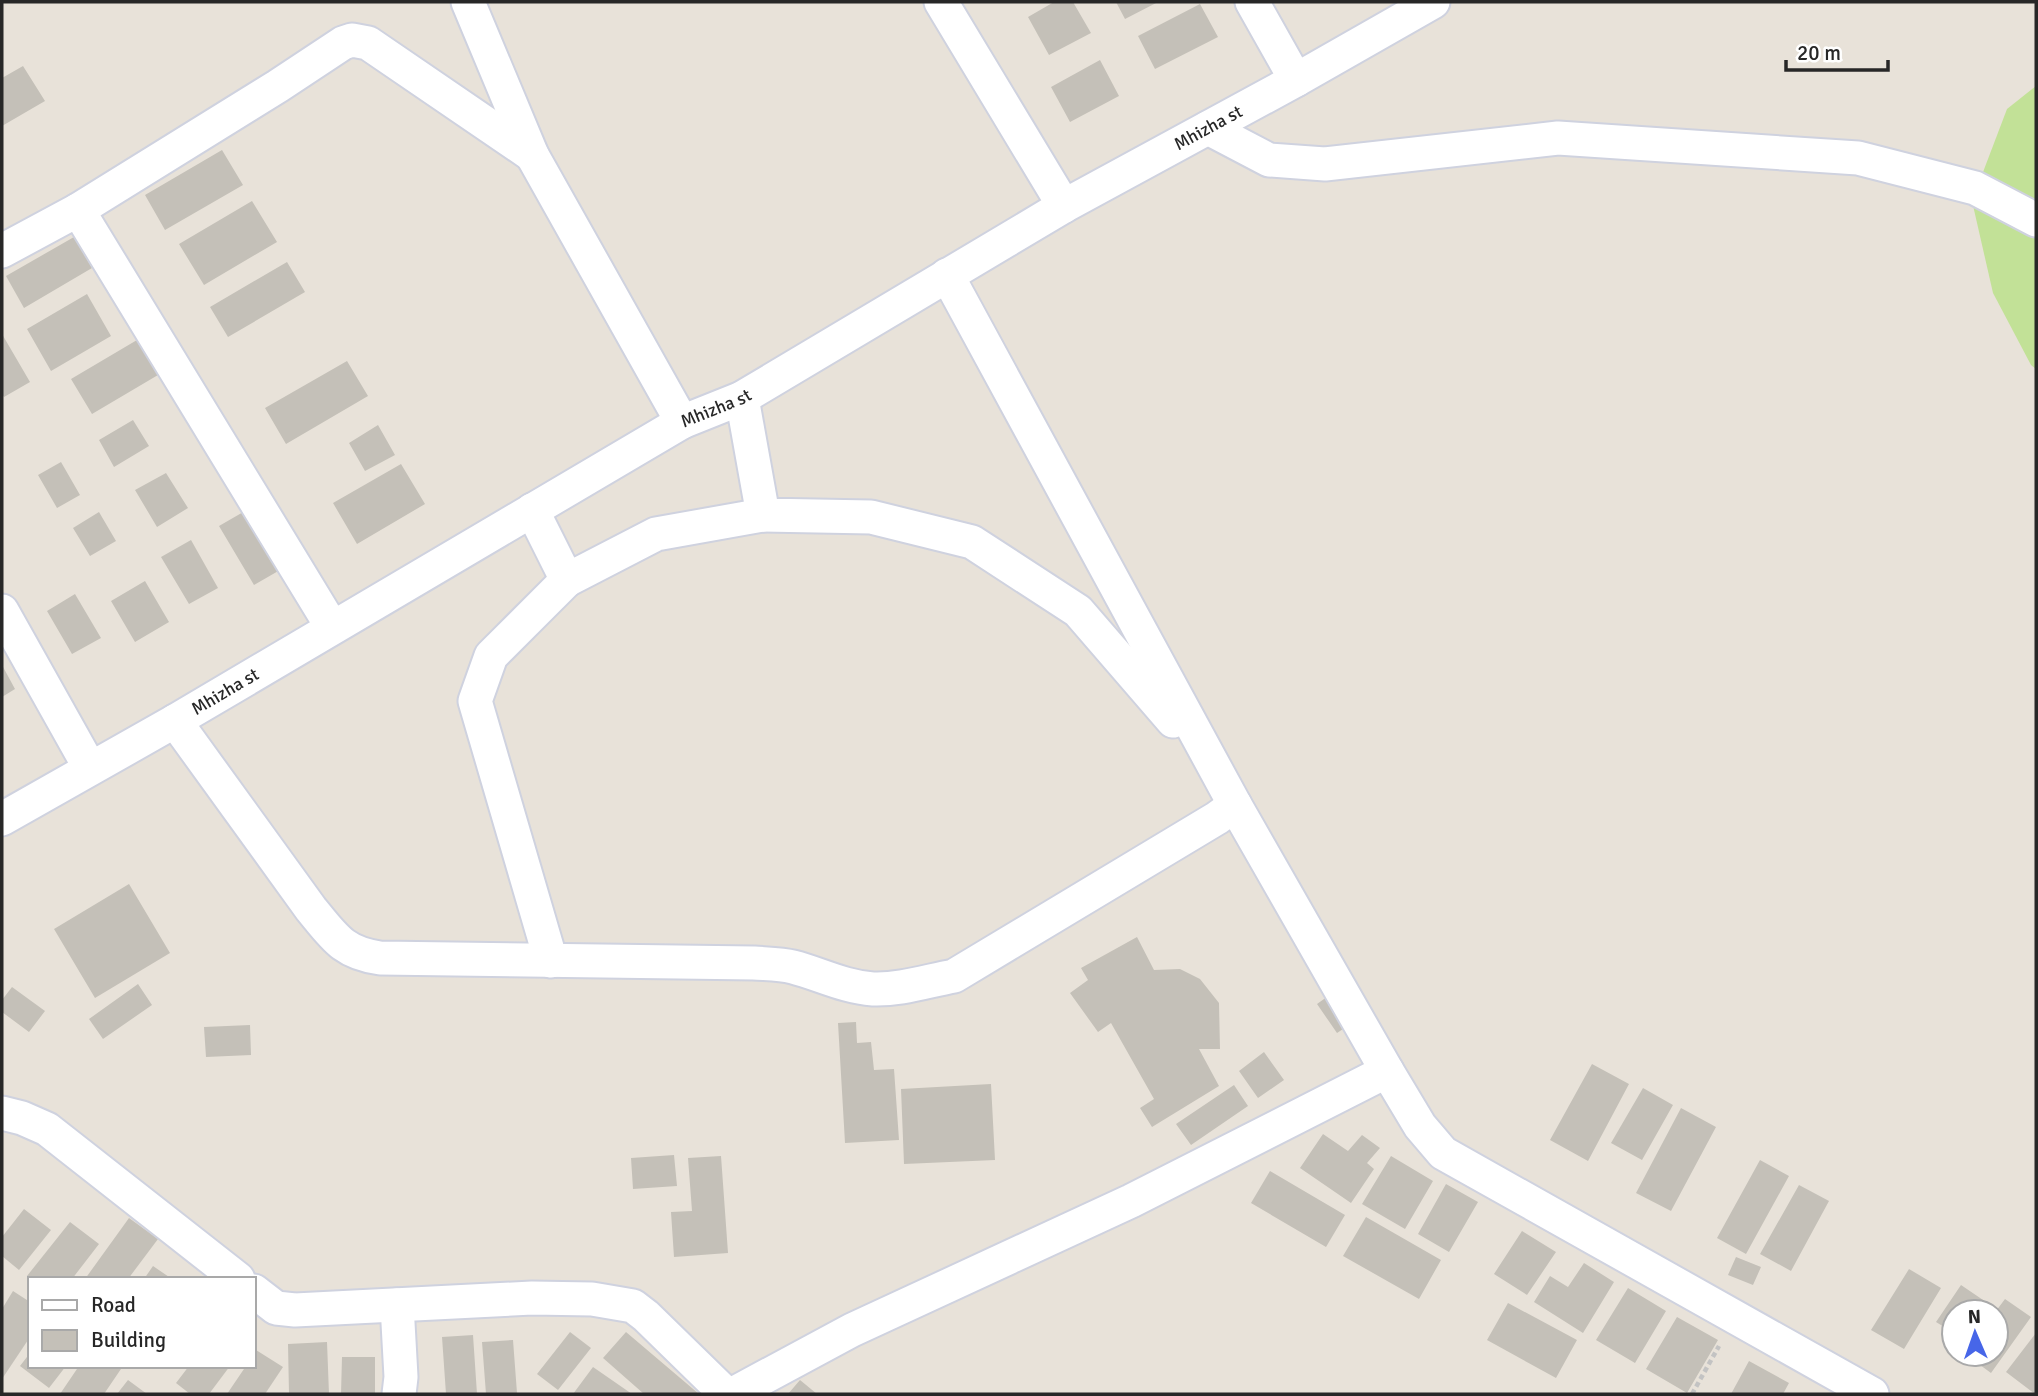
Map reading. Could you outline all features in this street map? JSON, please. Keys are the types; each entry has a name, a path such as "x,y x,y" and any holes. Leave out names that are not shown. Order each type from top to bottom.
{"street":[{"path":"468,2 532,155 682,422"},
{"path":"941,2 1064,206"},
{"path":"1252,2 1297,80"},
{"name":"Mhizha st","path":"2,819 682,422 742,398 1064,206 1297,80 1433,2"},
{"path":"2,251 78,210 343,43 352,40 368,44 532,155"},
{"path":"1208,128 1269,160 1325,164 1558,138 1858,158 1975,188 2036,220"},
{"path":"78,210 332,627"},
{"path":"947,275 1217,774 1420,1126 1443,1153 1872,1394"},
{"path":"742,398 763,515"},
{"path":"531,510 567,580"},
{"path":"551,961 475,701 491,656 567,580 656,534 763,515 871,517 972,542 1079,611 1217,774"},
{"path":"2,611 90,768"},
{"path":"174,721 311,909 338,941 363,955 380,958 779,965 853,986 889,989 909,986 954,975 1235,805"},
{"path":"733,1394 852,1330 1131,1201 1387,1071"},
{"path":"2,1113 47,1129 235,1277"},
{"path":"256,1293 276,1308 287,1310 532,1298 592,1299 621,1303 646,1315 726,1394"},
{"path":"397,1305 401,1377 399,1394"}],"path":[{"path":"1692,1394 1735,1317"}],"green space":[{"path":"2036,86 2036,369 2031,365 1993,293 1972,201 2007,109"}],"building":[{"path":"1054,2 1073,2 1091,33 1049,55 1028,17"},
{"path":"1116,2 1158,2 1125,19"},
{"path":"1200,4 1218,37 1155,69 1138,36"},
{"path":"1100,60 1119,96 1070,122 1051,87"},
{"path":"23,66 45,101 2,126 2,78"},
{"path":"222,150 243,185 165,230 145,195"},
{"path":"252,201 277,242 204,285 179,244"},
{"path":"74,237 92,268 24,308 6,276"},
{"path":"287,262 305,292 228,337 210,307"},
{"path":"87,294 111,336 51,371 27,329"},
{"path":"2,334 30,382 4,397 2,394"},
{"path":"137,340 158,375 92,414 71,379"},
{"path":"347,361 368,396 286,444 265,408"},
{"path":"133,420 149,446 114,467 99,440"},
{"path":"378,425 395,455 365,471 349,443"},
{"path":"61,462 80,495 57,508 38,475"},
{"path":"401,464 425,504 357,544 333,503"},
{"path":"166,473 188,508 157,527 135,490"},
{"path":"245,511 280,570 254,585 219,526"},
{"path":"99,512 116,541 90,556 73,528"},
{"path":"191,540 218,588 189,604 161,557"},
{"path":"145,581 169,622 135,642 111,601"},
{"path":"75,594 101,638 72,654 47,611"},
{"path":"2,665 15,689 2,697"},
{"path":"129,884 170,953 95,998 54,929"},
{"path":"1137,937 1154,970 1180,969 1200,979 1219,1003 1220,1049 1199,1049 1219,1086 1152,1127 1140,1108 1154,1099 1111,1023 1098,1032 1070,993 1088,980 1081,968"},
{"path":"138,984 152,1005 103,1039 89,1019"},
{"path":"12,987 45,1011 29,1032 2,1012 2,1000"},
{"path":"1331,994 1352,1023 1337,1033 1317,1004"},
{"path":"856,1022 857,1043 871,1042 874,1070 894,1069 899,1140 845,1143 838,1023"},
{"path":"250,1025 251,1055 206,1057 204,1027"},
{"path":"1264,1052 1284,1080 1258,1098 1239,1071"},
{"path":"1592,1064 1629,1084 1588,1161 1550,1140"},
{"path":"991,1084 995,1160 904,1164 901,1089"},
{"path":"1234,1085 1248,1106 1191,1145 1176,1124"},
{"path":"1643,1088 1673,1105 1642,1160 1611,1143"},
{"path":"1681,1108 1716,1127 1671,1211 1636,1193"},
{"path":"1323,1134 1348,1151 1362,1135 1380,1148 1367,1163 1374,1169 1351,1203 1300,1168"},
{"path":"674,1155 677,1186 633,1189 631,1158"},
{"path":"721,1156 728,1253 674,1257 671,1212 692,1211 688,1158"},
{"path":"1391,1156 1433,1181 1405,1229 1362,1204"},
{"path":"1760,1160 1789,1176 1746,1254 1717,1238"},
{"path":"1270,1171 1345,1215 1326,1247 1251,1203"},
{"path":"1446,1184 1478,1202 1449,1252 1418,1234"},
{"path":"1799,1185 1829,1201 1791,1271 1760,1254"},
{"path":"24,1209 51,1230 19,1270 2,1256 2,1237"},
{"path":"1366,1217 1441,1260 1419,1299 1343,1256"},
{"path":"129,1218 158,1239 130,1277 86,1277"},
{"path":"70,1222 99,1244 74,1277 27,1276"},
{"path":"1522,1231 1556,1252 1527,1295 1494,1274"},
{"path":"1736,1257 1761,1267 1753,1285 1728,1275"},
{"path":"1584,1263 1614,1282 1583,1333 1534,1302 1550,1276 1568,1287"},
{"path":"153,1266 169,1277 145,1277"},
{"path":"1909,1269 1941,1288 1904,1349 1871,1330"},
{"path":"1961,1285 1980,1298 1952,1298"},
{"path":"1628,1288 1666,1311 1635,1363 1596,1340"},
{"path":"13,1291 28,1301 28,1340 2,1379 2,1309"},
{"path":"2010,1302 2031,1317 2010,1346"},
{"path":"1508,1303 1577,1340 1556,1378 1487,1340"},
{"path":"1677,1317 1718,1340 1687,1393 1646,1369"},
{"path":"570,1332 591,1348 558,1390 537,1374"},
{"path":"626,1332 699,1394 644,1394 603,1358"},
{"path":"2036,1333 2035,1394 2006,1372"},
{"path":"473,1335 477,1394 446,1394 442,1337"},
{"path":"513,1340 517,1393 486,1394 482,1342"},
{"path":"327,1342 329,1394 289,1394 288,1344"},
{"path":"256,1350 283,1367 265,1394 227,1394 245,1368 256,1368"},
{"path":"28,1356 28,1368 64,1368 49,1388 20,1366"},
{"path":"342,1357 375,1357 375,1394 341,1394"},
{"path":"1749,1361 1789,1383 1783,1394 1731,1394"},
{"path":"593,1367 632,1394 573,1394"},
{"path":"78,1368 122,1368 104,1394 60,1394"},
{"path":"187,1368 228,1368 209,1394 190,1394 176,1383"},
{"path":"128,1380 147,1394 117,1394"},
{"path":"800,1380 817,1394 788,1394"}]}
